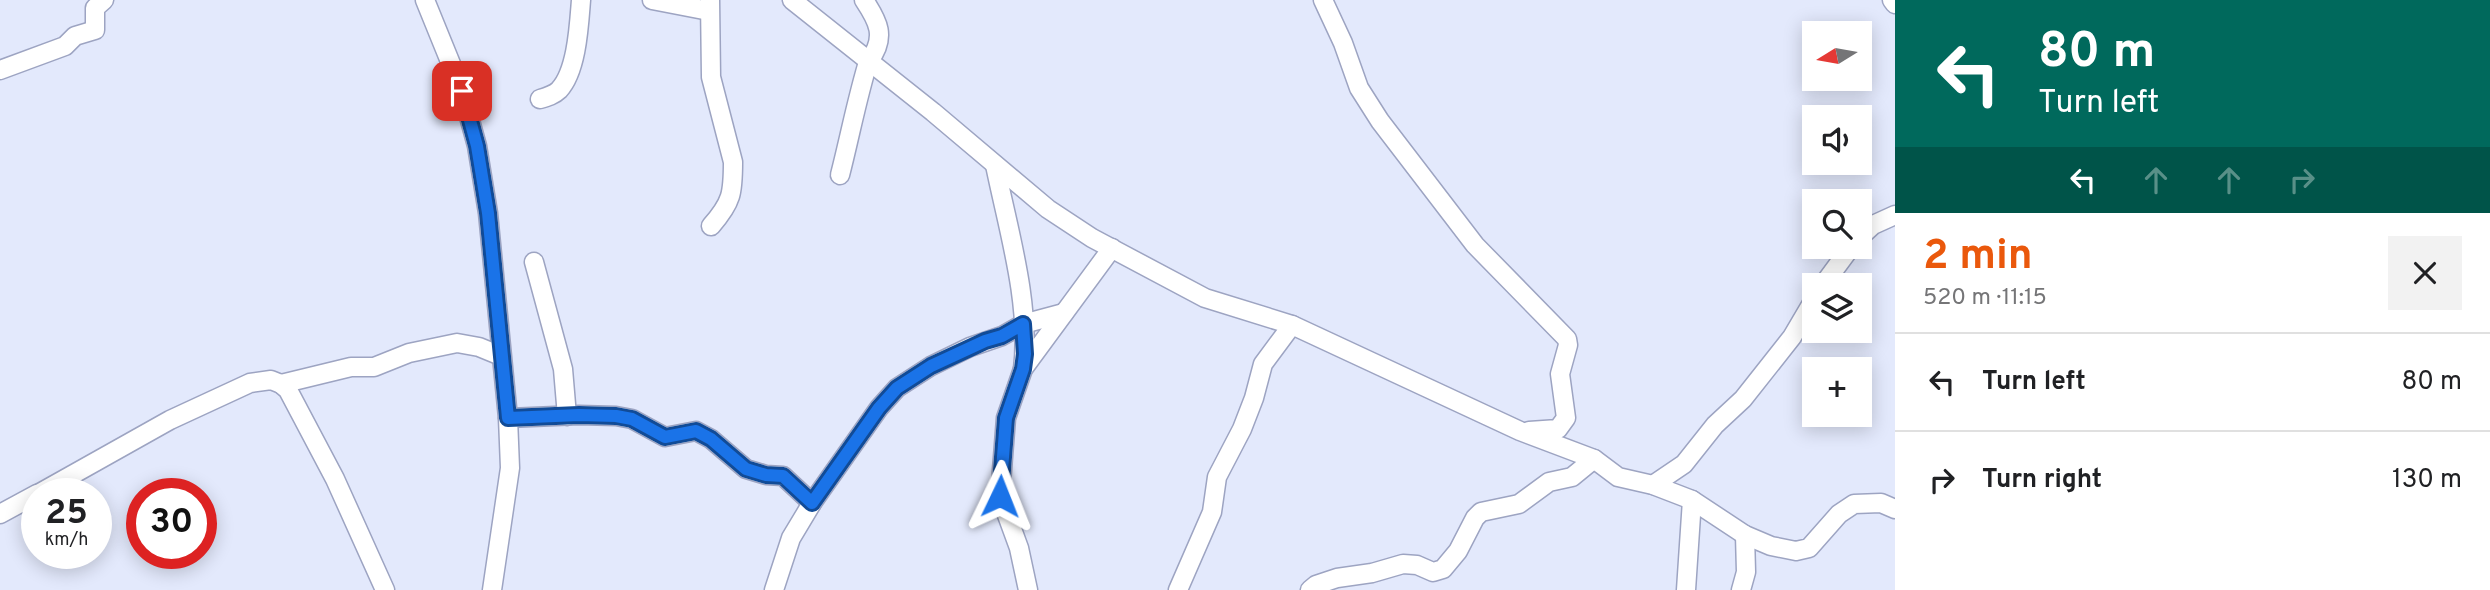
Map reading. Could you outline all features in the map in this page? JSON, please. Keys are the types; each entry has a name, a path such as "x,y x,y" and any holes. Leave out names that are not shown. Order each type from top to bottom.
{"street":[{"path":"0,70 65,46 75,36 95,30 95,8 104,0"},
{"path":"425,0 462,91 477,146 488,213 508,418 510,468 492,590"},
{"path":"540,99 554,94 561,88 567,76 574,54 581,0"},
{"path":"652,0 710,5 711,77 733,162 729,202 711,226"},
{"path":"792,0 933,112 1048,209 1092,238 1205,298 1292,325 1520,431 1594,459 1618,477 1653,485 1692,500 1745,536 1785,550 1804,551 1817,541 1839,514 1854,504 1881,503 1895,509"},
{"path":"841,175 855,107 869,60 874,55 879,32 878,20 864,0"},
{"path":"1323,0 1343,43 1359,88 1380,121 1475,245 1567,339 1568,345 1560,374 1566,418 1564,422 1558,429 1520,431"},
{"path":"995,165 1022,304 1025,354 1023,369 1006,418 1000,496 1019,548 1028,590"},
{"path":"1872,226 1895,215"},
{"path":"1023,369 1112,248"},
{"path":"534,262 563,369 567,416"},
{"path":"774,590 791,538 812,503 879,408 897,388 931,366 985,341 1002,336 1023,324 1064,313"},
{"path":"1653,485 1684,464 1714,425 1743,399 1792,337 1802,320"},
{"path":"1178,590 1212,512 1217,477 1242,429 1263,364 1292,325"},
{"path":"281,384 351,368 367,368 409,353 457,343 479,347 501,356"},
{"path":"66,478 170,420 240,387 261,380 271,380 288,390 335,479 385,590"},
{"path":"508,418 616,416 632,419 665,437 696,431 703,433 746,469 766,475 783,476 812,503"},
{"path":"1310,590 1316,585 1337,578 1372,573 1403,564 1417,565 1433,572 1443,569 1458,551 1475,517 1481,512 1520,504 1549,482 1572,477 1594,459"},
{"path":"1686,590 1692,500"},
{"path":"0,514 21,503"},
{"path":"1741,590 1745,577 1745,536"}],"route":[{"path":"462,91 477,146 488,213 508,418 616,416 632,419 665,437 696,431 711,439 746,469 758,474 783,476 812,503 879,408 897,388 931,366 1002,336 1023,324 1023,369 1006,418 1001,455 1000,496"}]}
